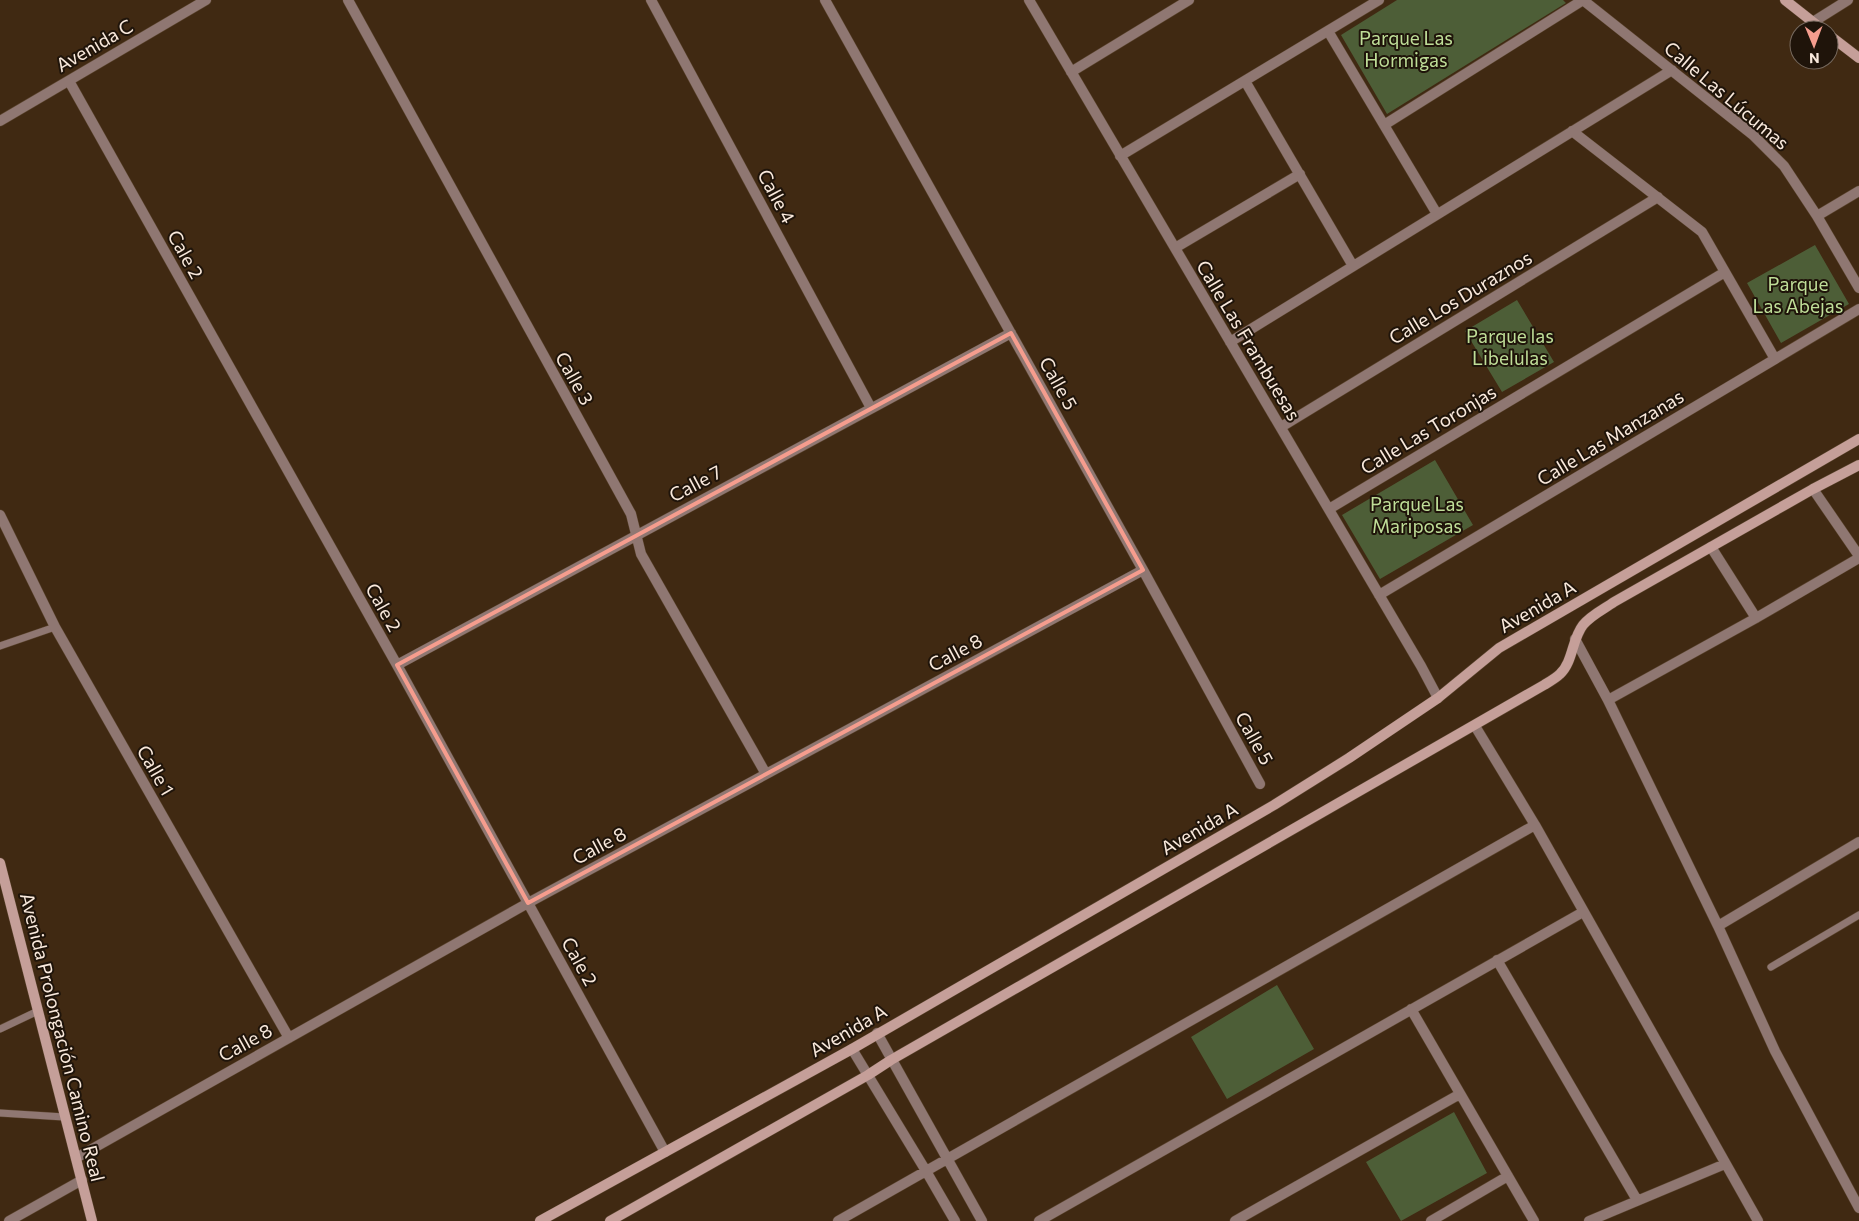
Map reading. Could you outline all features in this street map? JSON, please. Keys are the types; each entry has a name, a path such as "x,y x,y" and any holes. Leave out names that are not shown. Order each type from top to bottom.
{"street":[{"name":"Avenida C","path":"0,121 206,0"},
{"name":"Calle 3","path":"348,0 631,514 641,554 766,774"},
{"name":"Calle 4","path":"651,0 871,408"},
{"name":"Calle 5","path":"825,0 1011,332 1260,784"},
{"name":"Calle Las Frambuesas","path":"1030,0 1120,156 1422,666 1438,698"},
{"path":"1071,72 1189,0"},
{"path":"1120,156 1379,0"},
{"path":"1384,125 1583,0"},
{"name":"Calle Las Lúcumas","path":"1583,0 1753,135 1784,166 1817,216 1859,288"},
{"path":"1785,0 1810,20"},
{"path":"1816,20 1848,0"},
{"path":"1328,31 1437,214"},
{"path":"1839,43 1859,58"},
{"path":"1230,342 1672,70"},
{"path":"1245,80 1353,266"},
{"name":"Cale 2","path":"69,81 396,664 666,1152"},
{"path":"1572,131 1702,232 1775,359"},
{"path":"1175,248 1300,174"},
{"path":"1817,216 1859,191"},
{"name":"Calle Los Duraznos","path":"1280,427 1658,197"},
{"name":"Calle Las Toronjas","path":"1329,509 1725,272"},
{"name":"Calle Las Manzanas","path":"1380,595 1859,309"},
{"name":"Calle 7","path":"396,664 1011,332"},
{"name":"Avenida A","path":"540,1221 852,1049 1274,805 1349,758 1438,698 1499,648 1859,439"},
{"name":"Avenida A","path":"610,1221 1475,726 1562,673 1583,625 1593,616 1614,602 1813,489 1859,465"},
{"path":"1608,700 1756,618 1859,557 1813,489"},
{"name":"Calle 1","path":"0,517 55,627 289,1038"},
{"path":"1711,548 1756,618"},
{"name":"Calle 8","path":"76,1158 528,903 1143,570"},
{"path":"1575,640 1608,700 1718,926 1775,1051 1859,1208"},
{"path":"1475,726 1535,826 1758,1221"},
{"path":"838,1221 1535,826"},
{"path":"1718,926 1859,842"},
{"name":"Avenida Prolongación Camino Real","path":"0,862 92,1221"},
{"path":"1040,1221 1583,912"},
{"path":"1497,960 1637,1200"},
{"path":"1412,1009 1534,1221"},
{"path":"877,1033 982,1221"},
{"path":"852,1049 955,1221"},
{"path":"1235,1221 1460,1094"},
{"path":"1590,1221 1726,1164"},
{"path":"1430,1221 1508,1176"},
{"path":"9,1221 82,1180"}],"lane":[{"path":"0,646 55,627"},
{"path":"1771,967 1859,915"},
{"path":"0,1029 38,1011"},
{"path":"0,1113 64,1117"}],"highlighted area":[{"path":"1011,333 1143,570 528,903 397,665"}],"green space":[{"name":"Parque Las Hormigas","path":"1397,0 1563,0 1566,3 1387,114 1341,35"},
{"name":"Parque Las Abejas","path":"1815,245 1849,304 1781,343 1747,283"},
{"name":"Parque las Libelulas","path":"1517,300 1554,362 1502,392 1465,331"},
{"name":"Parque Las Mariposas","path":"1435,460 1473,525 1380,579 1342,515"},
{"path":"1277,985 1314,1049 1227,1099 1191,1037"},
{"path":"1454,1112 1487,1173 1401,1221 1366,1162"}]}
